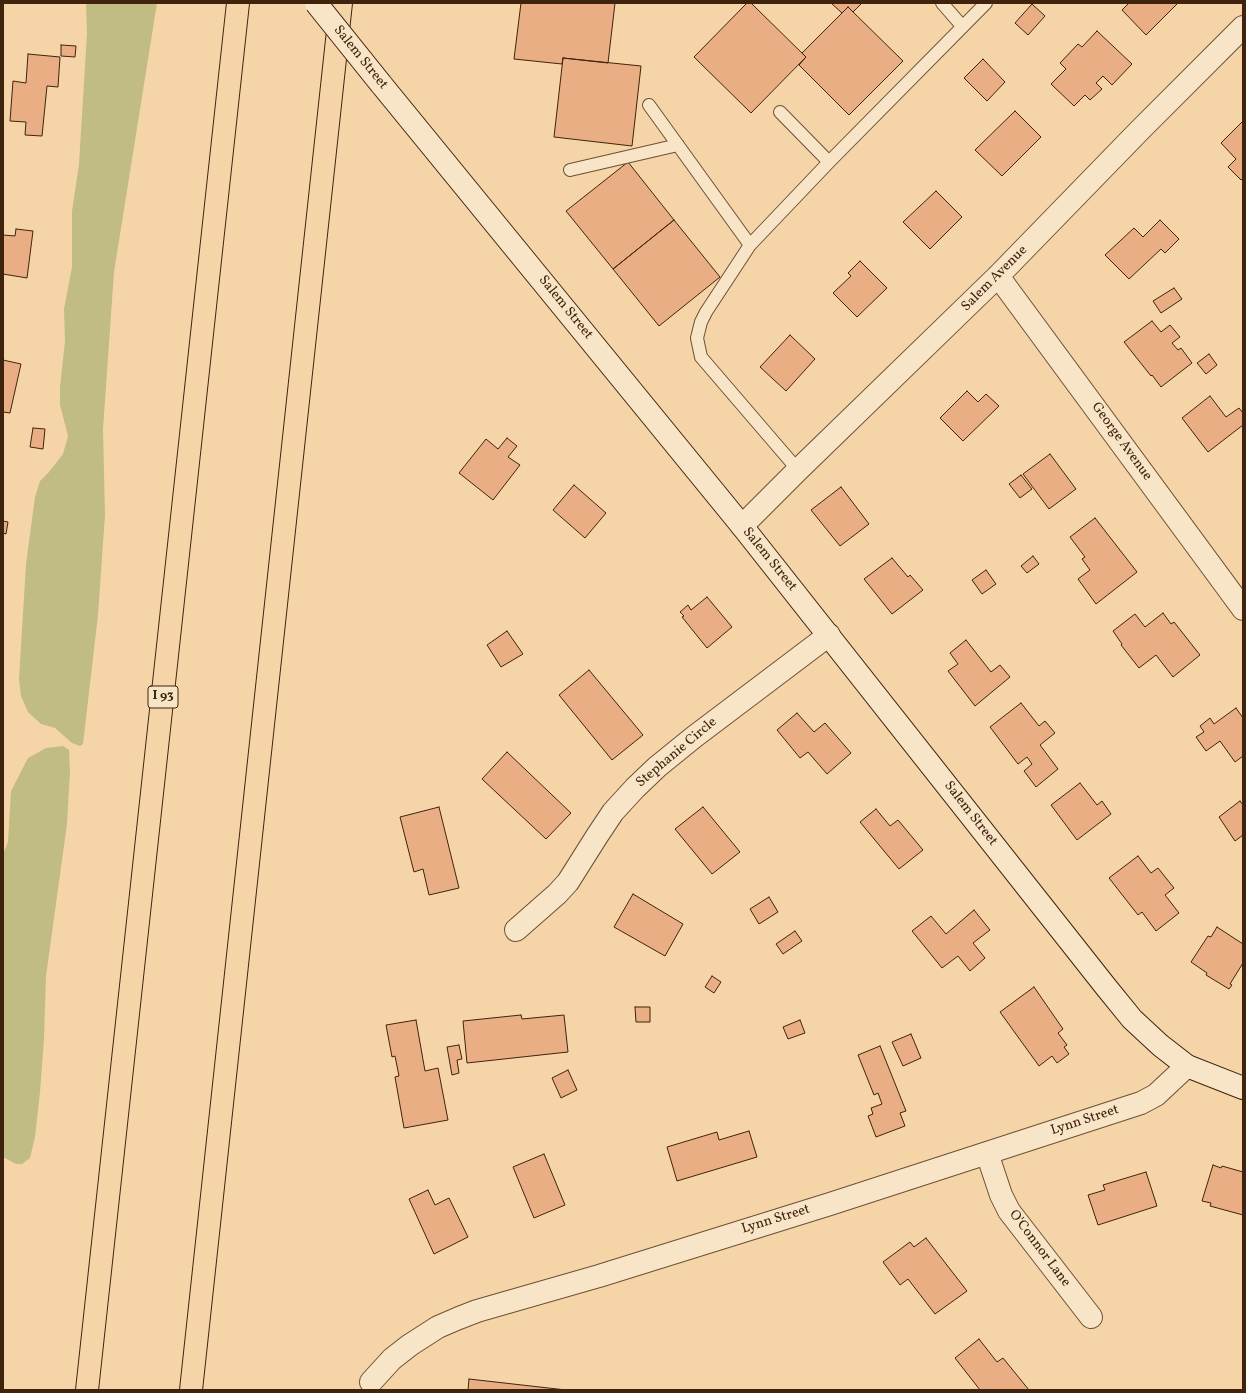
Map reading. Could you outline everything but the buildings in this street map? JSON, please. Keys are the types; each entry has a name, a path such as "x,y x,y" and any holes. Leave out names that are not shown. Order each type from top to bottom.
{"highway":[{"name":"I 93","path":"87,1390 238,3"},
{"path":"191,1390 341,3"}],"street":[{"name":"Salem Street","path":"316,3 742,526 1132,1018 1173,1056 1187,1066 1243,1088"},
{"name":"Salem Avenue","path":"742,526 998,276 1243,27"},
{"name":"George Avenue","path":"998,276 1243,609"},
{"name":"Stephanie Circle","path":"516,930 557,894 568,882 613,812 656,767 828,635"},
{"name":"Lynn Street","path":"371,1382 392,1359 410,1345 438,1327 477,1311 629,1266 1145,1102 1156,1096 1187,1066"},
{"name":"O'Connor Lane","path":"986,1153 1001,1195 1009,1211 1091,1317"}],"lane":[{"path":"942,3 962,26"},
{"path":"798,470 706,364 701,356 698,346 698,330 706,312 750,245 829,162 986,3"},
{"path":"649,105 750,245"},
{"path":"780,112 829,162"},
{"path":"570,170 678,145"}],"shaded area":[{"path":"86,3 157,3 114,272 103,429 105,515 98,615 83,744 80,746 72,743 55,728 41,724 28,712 21,696 19,679 26,564 35,497 40,481 63,454 68,436 60,405 60,387 65,341 64,309 72,267 72,211 79,164 87,33"},
{"path":"63,746 69,750 70,771 67,824 46,976 44,1039 35,1137 30,1158 22,1164 16,1164 3,1157 3,854 8,842 11,791 28,758 46,748"}]}
